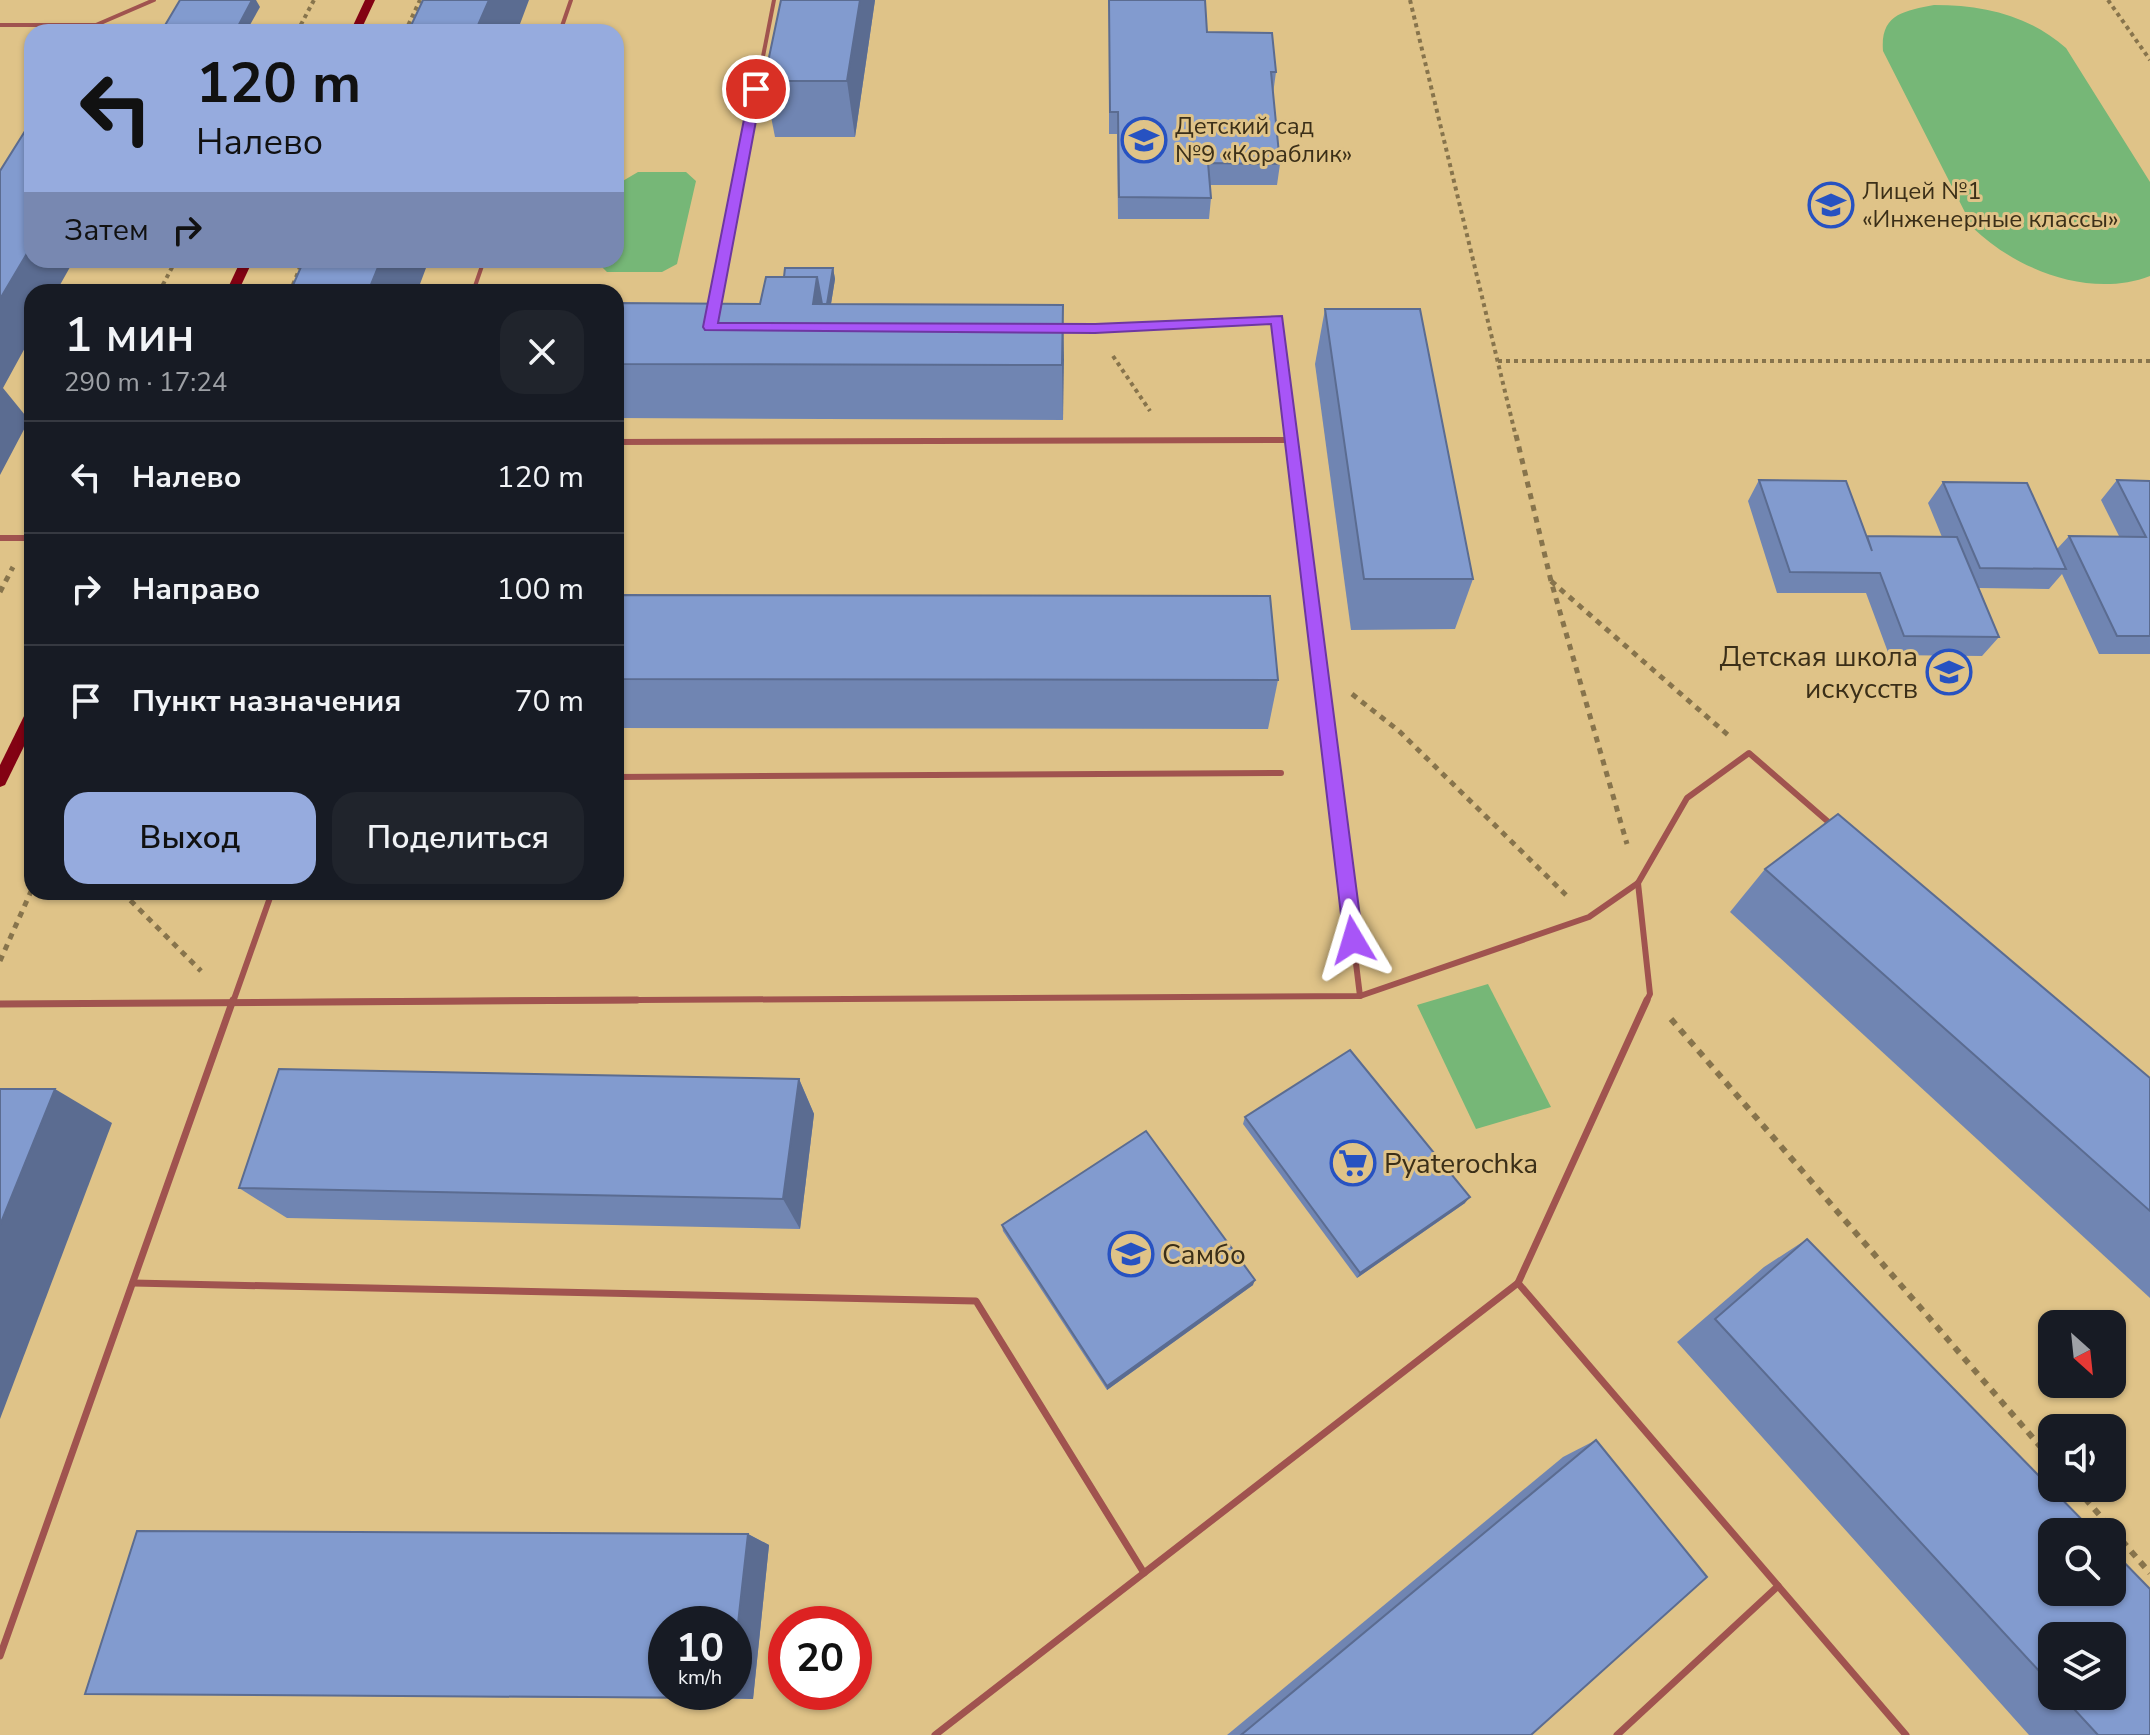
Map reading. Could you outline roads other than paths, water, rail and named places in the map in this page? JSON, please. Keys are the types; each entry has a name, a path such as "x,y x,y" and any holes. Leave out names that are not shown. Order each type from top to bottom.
{"street":[{"path":"359,24 370,0"},
{"path":"0,781 24,731"}],"lane":[{"path":"98,24 154,0"},
{"path":"563,24 571,0"},
{"path":"713,312 774,0"},
{"path":"0,25 24,25"},
{"path":"1049,328 1277,319 1360,996"},
{"path":"624,442 1292,440"},
{"path":"0,538 24,538"},
{"path":"0,1004 1360,996 1589,917 1638,883 1687,798 1749,753 1842,833"},
{"path":"624,777 1281,773"},
{"path":"935,1735 1518,1283 1650,994 1638,883"},
{"path":"0,1656 269,900"},
{"path":"133,1283 976,1301 1144,1573"},
{"path":"1518,1283 1906,1735"},
{"path":"1617,1735 1778,1586"}],"place":[{"name":"Детский сад №9 «Кораблик»","path":"1144,140"},
{"name":"Лицей №1 «Инженерные классы»","path":"1831,205"},
{"name":"Детская школа искусств","path":"1949,672"},
{"name":"Pyaterochka","path":"1353,1163"},
{"name":"Самбо","path":"1131,1254"}]}
